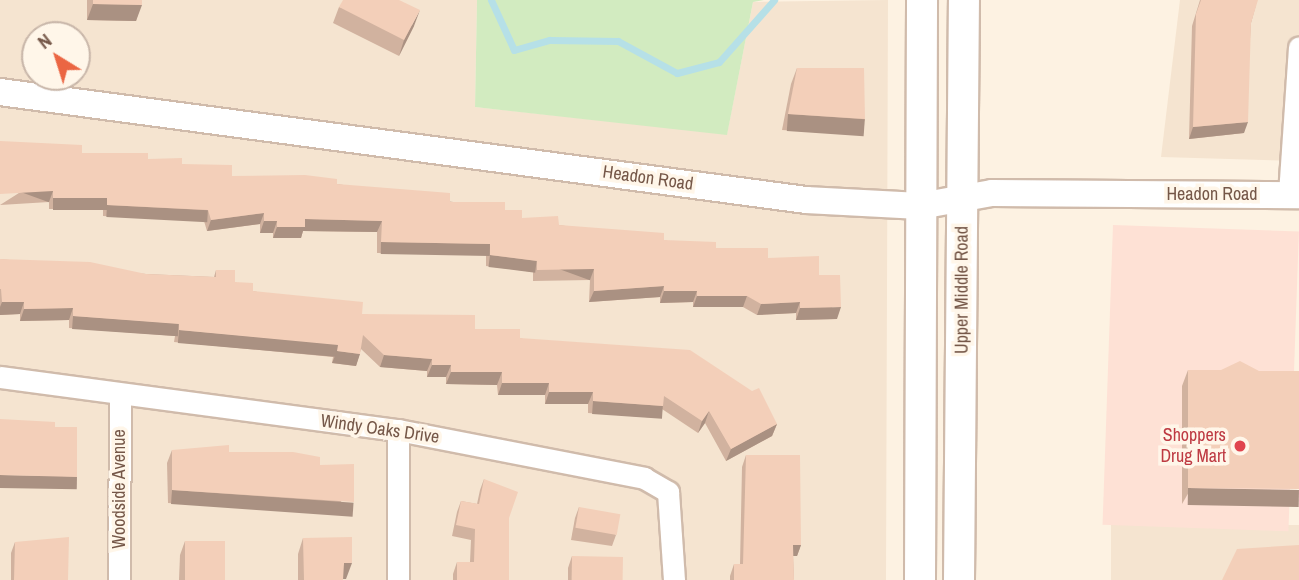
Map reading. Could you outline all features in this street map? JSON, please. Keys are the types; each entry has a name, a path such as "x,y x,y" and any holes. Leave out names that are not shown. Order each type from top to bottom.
{"main road":[{"path":"920,580 922,0"},
{"name":"Upper Middle Road","path":"959,580 964,0"}],"street":[{"path":"1294,194 1299,47"},
{"name":"Headon Road","path":"0,92 806,200 920,206 962,197 1294,194"},
{"name":"Windy Oaks Drive","path":"0,377 120,397 398,430 644,478 668,492 674,580"},
{"name":"Woodside Avenue","path":"119,580 120,397"},
{"path":"398,430 398,580"}],"shaded area":[{"path":"0,0 477,0 475,107 727,134 753,2 888,0 886,580 0,580"},
{"path":"1180,0 1299,0 1299,161 1161,157"},
{"path":"1113,225 1299,231 1288,531 1103,525"},
{"path":"1111,525 1299,525 1299,580 1111,580"}],"green space":[{"path":"477,0 764,0 753,2 727,135 475,107"}],"building":[{"path":"93,0 142,0 142,5 93,4"},
{"path":"343,0 399,0 420,10 404,40 339,7"},
{"path":"1201,0 1258,0 1251,23 1248,122 1193,127 1196,14"},
{"path":"797,68 864,68 865,119 788,114"},
{"path":"0,141 82,145 82,153 148,153 148,159 182,158 182,164 232,165 232,176 305,175 337,179 337,184 450,193 450,202 505,202 505,210 522,210 522,218 558,216 559,225 664,233 664,240 716,242 716,248 768,248 768,258 819,256 819,275 840,275 841,307 800,308 800,302 761,304 747,296 697,296 697,291 664,291 664,286 594,291 594,269 537,270 537,261 490,255 490,244 381,242 382,221 305,219 305,227 277,227 277,221 264,221 264,213 211,220 208,210 107,205 107,198 53,198 53,191 0,194"},
{"path":"0,259 90,262 146,274 216,277 216,270 235,270 235,282 253,283 253,291 363,302 362,314 475,315 475,329 520,329 520,338 690,350 752,391 759,388 777,424 731,449 709,411 702,421 664,396 663,406 593,401 593,392 549,392 549,383 502,383 502,372 451,372 451,365 432,365 432,359 384,355 363,335 360,354 337,351 338,345 179,330 179,324 73,316 73,308 24,309 24,302 2,302"},
{"name":"Shoppers Drug Mart","path":"1240,361 1259,371 1299,371 1299,489 1188,488 1188,370 1221,370"},
{"path":"0,419 55,422 55,427 77,427 77,477 0,475"},
{"path":"229,445 229,452 293,452 320,457 320,465 354,464 354,502 172,490 172,450"},
{"path":"746,455 800,455 801,545 793,545 794,580 734,580 734,564 743,564"},
{"path":"484,479 518,492 509,518 509,580 457,580 457,562 474,562 475,529 456,525 461,501 479,504"},
{"path":"579,507 620,514 617,535 575,528"},
{"path":"69,537 68,580 14,580 15,542"},
{"path":"352,537 352,563 344,563 343,580 304,580 303,538"},
{"path":"185,541 225,541 225,580 185,580"},
{"path":"1299,545 1299,580 1222,580 1237,549"},
{"path":"572,556 623,557 623,580 572,580"}],"waterway":[{"path":"491,0 514,50 550,40 618,41 677,73 719,62 774,0"}],"place":[{"name":"Shoppers Drug Mart","path":"1240,446"}]}
